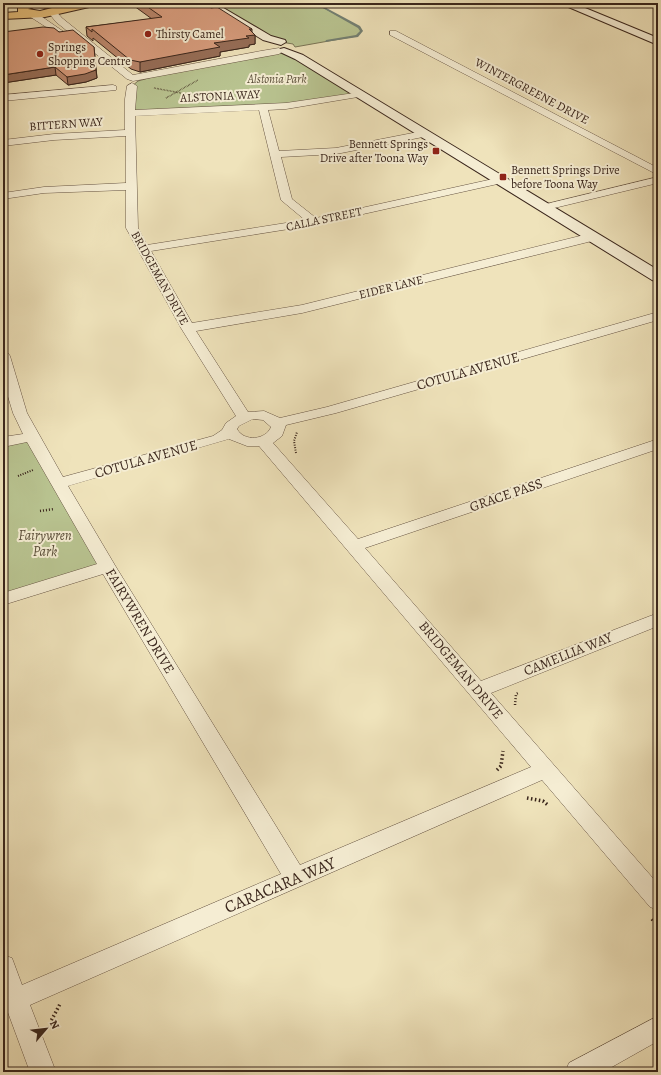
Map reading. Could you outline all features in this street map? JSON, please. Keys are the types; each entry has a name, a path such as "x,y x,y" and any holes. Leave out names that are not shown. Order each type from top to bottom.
{"main road":[{"path":"3,12 50,6 94,3"},
{"path":"3,16 27,9"}],"street":[{"path":"208,3 658,276"},
{"path":"564,3 658,42"},
{"path":"50,6 58,24 87,54"},
{"path":"27,9 58,24 133,80"},
{"name":"WINTERGREENE DRIVE","path":"393,33 658,172"},
{"path":"3,98 78,90 115,88 133,80 280,47"},
{"path":"78,90 108,79 133,80"},
{"path":"108,79 105,86 115,88 130,100"},
{"name":"BRIDGEMAN DRIVE","path":"133,80 130,100 132,113 132,228 188,328 226,390 244,416"},
{"name":"ALSTONIA WAY","path":"132,113 263,108 286,106 358,94"},
{"path":"263,108 287,200 314,222"},
{"name":"BITTERN WAY","path":"3,143 54,137 131,133"},
{"path":"275,154 336,152 423,134"},
{"name":"CALLA STREET","path":"144,249 314,222 502,180"},
{"path":"546,207 658,180"},
{"path":"3,196 44,190 131,186"},
{"name":"EIDER LANE","path":"188,328 302,309 592,237"},
{"name":"COTULA AVENUE","path":"277,423 331,410 658,316"},
{"name":"FAIRYWREN DRIVE","path":"3,356 20,412 32,436 107,567 296,878"},
{"path":"244,416 267,417 277,423 278,431 270,439 263,441 243,441 235,437 230,428 232,423 244,416"},
{"name":"COTULA AVENUE","path":"60,483 218,439 231,432"},
{"path":"3,442 32,436"},
{"name":"BRIDGEMAN DRIVE","path":"263,441 478,690 544,770 658,900"},
{"name":"GRACE PASS","path":"355,546 658,444"},
{"path":"3,599 107,567"},
{"name":"CAMELLIA WAY","path":"478,690 658,619"},
{"name":"CARACARA WAY","path":"16,999 544,770"},
{"path":"3,966 43,1072"},
{"path":"578,1072 658,1028"}],"path":[{"path":"164,99 203,77"},
{"path":"296,456 294,442 297,431 302,428"}],"green space":[{"path":"208,3 315,3 359,27 362,31 357,36 295,47 293,44 281,42"},
{"name":"Alstonia Park","path":"284,51 358,94 286,106 131,113 132,86 138,81 163,74"},
{"name":"Fairywren Park","path":"32,437 107,567 3,599 3,442"}],"building":[{"path":"142,3 204,3 211,8 217,7 252,29 249,29 255,35 246,36 249,38 214,43 220,47 140,62 130,60 92,29 92,32 86,27 162,17"},
{"name":"Springs Shopping Centre","path":"43,27 54,28 59,32 73,30 94,47 96,70 85,74 67,77 55,67 3,75 3,32"}],"waterway":[{"path":"315,3 359,27 362,31 357,36 326,41"}],"place":[{"name":"Thirsty Camel","path":"148,34"},
{"name":"Springs Shopping Centre","path":"40,54"},
{"name":"Bennett Springs Drive after Toona Way","path":"436,151"},
{"name":"Bennett Springs Drive before Toona Way","path":"503,177"}]}
